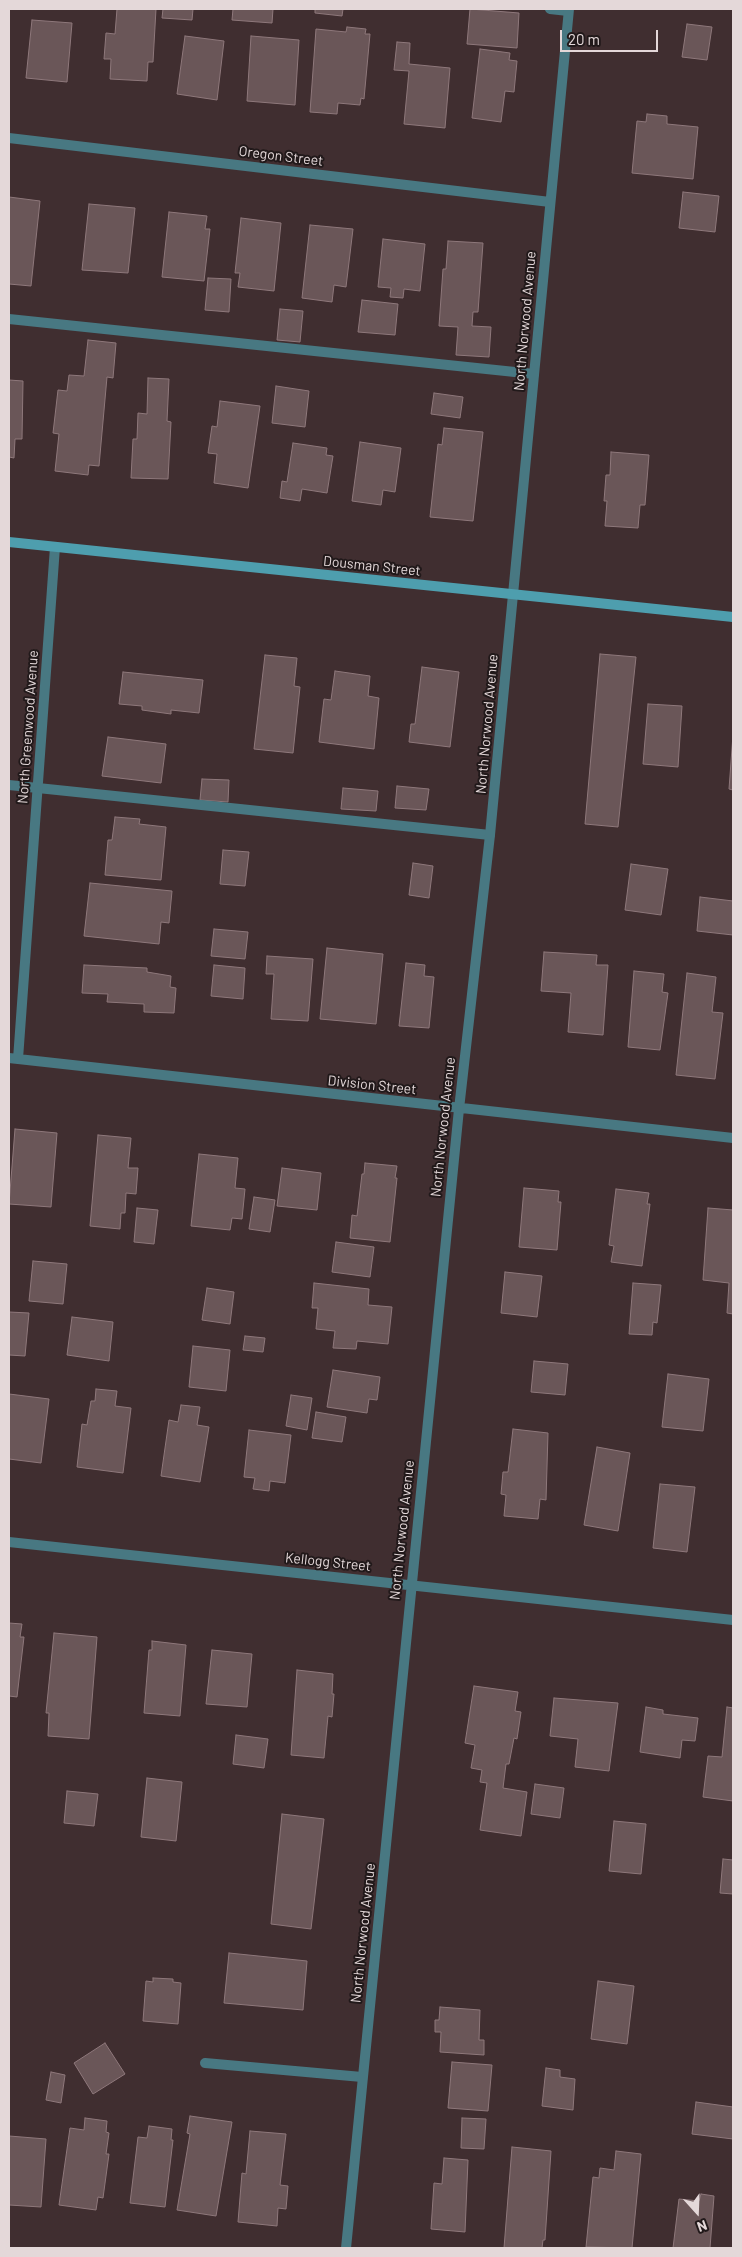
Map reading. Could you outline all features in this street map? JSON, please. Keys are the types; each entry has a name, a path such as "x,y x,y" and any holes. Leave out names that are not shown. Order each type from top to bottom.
{"street":[{"path":"550,9 568,10"},
{"name":"North Norwood Avenue","path":"346,2248 410,1585 459,1109 490,835 568,10"},
{"name":"Oregon Street","path":"9,138 550,202"},
{"path":"9,318 534,374"},
{"name":"Dousman Street","path":"9,542 733,617"},
{"name":"North Greenwood Avenue","path":"13,1058 38,788 55,547"},
{"path":"9,785 490,835"},
{"name":"Division Street","path":"13,1058 733,1138"},
{"name":"Kellogg Street","path":"9,1542 733,1620"},
{"path":"205,2062 362,2076"}],"building":[{"path":"117,9 156,9 153,62 148,62 147,81 110,79 111,59 104,59 106,33 115,34"},
{"path":"163,9 193,9 192,20 162,18"},
{"path":"233,9 273,9 272,23 232,20"},
{"path":"315,9 343,9 342,16 315,13"},
{"path":"470,9 519,13 517,48 467,44"},
{"path":"32,20 72,23 67,82 26,78"},
{"path":"687,24 712,27 707,60 682,57"},
{"path":"347,27 366,29 365,34 370,34 364,99 361,98 360,105 338,103 337,114 310,112 316,29 346,32"},
{"path":"185,36 224,41 217,100 177,94"},
{"path":"251,36 299,40 295,105 247,101"},
{"path":"397,42 410,43 409,64 450,68 445,128 404,124 409,71 394,70"},
{"path":"480,49 510,53 509,60 517,61 514,92 505,91 501,122 472,118"},
{"path":"647,114 667,116 667,124 698,127 693,179 632,173 637,121 646,122"},
{"path":"683,192 719,196 715,232 679,228"},
{"path":"9,197 40,201 31,286 9,284"},
{"path":"89,204 135,208 128,273 82,270"},
{"path":"169,212 207,216 205,229 210,229 204,281 162,277"},
{"path":"241,218 281,223 274,291 238,287 240,273 235,273"},
{"path":"310,225 353,229 346,287 334,285 332,302 302,298"},
{"path":"383,239 425,244 420,291 404,289 403,298 390,297 391,288 378,287"},
{"path":"448,241 483,243 478,312 473,312 472,326 491,327 489,357 456,355 458,327 439,326 443,269 446,269"},
{"path":"208,278 231,279 229,312 205,310"},
{"path":"362,300 398,304 395,335 358,332"},
{"path":"280,309 303,311 300,342 277,340"},
{"path":"88,340 116,343 113,378 107,377 99,466 89,465 88,475 55,471 59,434 53,433 58,390 67,391 69,375 84,376"},
{"path":"148,378 169,379 167,421 171,422 168,479 131,478 133,439 137,439 138,413 147,414"},
{"path":"9,380 23,381 22,439 15,439 14,458 9,457"},
{"path":"276,386 309,391 305,427 272,423"},
{"path":"434,393 463,397 460,418 431,414"},
{"path":"220,401 260,406 248,488 214,483 217,454 208,453 212,426 217,427"},
{"path":"444,428 483,432 473,521 430,517 438,444 442,445"},
{"path":"360,442 401,448 395,492 383,490 381,505 352,501"},
{"path":"293,443 327,448 326,455 333,456 327,493 302,489 300,501 280,498 282,481 287,482"},
{"path":"611,452 649,455 645,505 640,505 638,528 605,526 607,501 604,501 606,475 610,475"},
{"path":"600,654 636,657 618,827 585,824"},
{"path":"265,655 297,658 294,686 300,687 293,753 254,749"},
{"path":"422,667 459,672 450,747 409,742 411,724 415,724"},
{"path":"335,671 370,676 368,696 379,698 374,749 319,742 324,699 331,700"},
{"path":"123,672 203,680 199,713 171,710 171,714 142,710 142,706 119,704"},
{"path":"648,704 682,706 678,767 643,764"},
{"path":"733,735 733,790 729,789"},
{"path":"108,737 166,744 161,783 102,776"},
{"path":"202,779 229,780 228,802 200,800"},
{"path":"397,786 429,789 426,810 395,808"},
{"path":"343,788 378,791 376,811 341,809"},
{"path":"115,817 140,819 139,824 166,827 161,880 105,875 108,840 112,840"},
{"path":"223,850 249,852 245,886 220,884"},
{"path":"413,863 433,866 429,898 409,895"},
{"path":"631,864 668,869 661,915 625,910"},
{"path":"90,883 172,891 169,923 161,922 159,944 84,936"},
{"path":"700,897 733,901 733,935 697,931"},
{"path":"214,929 248,932 245,959 211,956"},
{"path":"327,948 383,954 376,1024 320,1019"},
{"path":"544,952 597,955 596,965 608,965 603,1035 568,1032 571,993 541,991"},
{"path":"267,956 313,959 308,1021 271,1019 274,974 266,974"},
{"path":"406,963 425,965 424,976 434,977 429,1028 399,1026"},
{"path":"84,965 147,968 147,972 171,976 170,987 176,988 174,1013 144,1012 144,1004 107,1002 108,994 82,993"},
{"path":"214,965 245,968 243,999 211,996"},
{"path":"634,971 664,974 662,992 668,993 660,1050 628,1047"},
{"path":"687,973 716,977 712,1012 723,1013 715,1079 676,1075"},
{"path":"15,1129 57,1133 51,1207 9,1204"},
{"path":"98,1135 131,1138 128,1168 138,1168 136,1194 126,1193 125,1213 121,1213 120,1229 90,1226"},
{"path":"199,1154 238,1158 235,1188 245,1189 242,1219 232,1218 230,1230 191,1226"},
{"path":"365,1163 397,1166 390,1242 350,1238 352,1215 357,1216"},
{"path":"282,1168 321,1173 317,1210 277,1206"},
{"path":"524,1188 559,1191 558,1202 561,1202 557,1250 519,1247"},
{"path":"616,1189 649,1193 647,1204 650,1204 642,1266 611,1262 614,1246 609,1245"},
{"path":"254,1197 275,1200 270,1232 249,1229"},
{"path":"137,1208 158,1210 154,1244 134,1242"},
{"path":"708,1208 733,1210 733,1314 727,1313 729,1283 703,1280"},
{"path":"336,1242 374,1247 370,1277 332,1272"},
{"path":"33,1261 67,1264 63,1304 29,1301"},
{"path":"505,1272 542,1276 537,1317 501,1313"},
{"path":"314,1283 369,1289 368,1305 392,1307 388,1344 357,1341 356,1349 333,1348 335,1331 316,1329 318,1308 312,1308"},
{"path":"633,1283 661,1285 657,1323 653,1322 652,1335 629,1334"},
{"path":"207,1288 234,1292 230,1324 202,1320"},
{"path":"9,1312 29,1313 25,1356 9,1355"},
{"path":"72,1317 113,1322 109,1361 67,1355"},
{"path":"245,1336 265,1338 263,1352 243,1350"},
{"path":"193,1346 230,1350 226,1391 189,1387"},
{"path":"534,1361 568,1364 565,1395 531,1392"},
{"path":"333,1370 380,1377 377,1400 369,1399 367,1413 327,1407"},
{"path":"668,1374 709,1379 703,1431 662,1427"},
{"path":"96,1389 117,1391 115,1406 131,1408 123,1473 77,1467 82,1424 87,1425 91,1401 95,1401"},
{"path":"9,1394 49,1399 41,1463 9,1459"},
{"path":"291,1395 312,1398 307,1430 286,1426"},
{"path":"181,1405 200,1407 197,1425 209,1427 200,1482 161,1476 169,1420 178,1422"},
{"path":"316,1412 346,1417 342,1442 312,1438"},
{"path":"513,1429 548,1433 546,1500 540,1499 538,1519 504,1516 506,1495 501,1494 503,1472 508,1472"},
{"path":"249,1430 291,1435 285,1483 270,1481 269,1491 253,1489 255,1478 244,1477"},
{"path":"597,1447 630,1453 618,1531 584,1525"},
{"path":"660,1484 695,1487 687,1552 653,1548"},
{"path":"9,1623 22,1624 20,1637 24,1637 17,1697 9,1696"},
{"path":"54,1633 97,1637 89,1739 48,1736 49,1713 46,1713"},
{"path":"152,1641 186,1645 180,1716 144,1713 149,1650 152,1650"},
{"path":"212,1650 252,1654 247,1707 206,1704"},
{"path":"297,1670 333,1674 332,1717 328,1716 324,1758 291,1755"},
{"path":"474,1686 518,1692 515,1711 521,1712 517,1739 514,1738 509,1764 506,1764 503,1788 527,1792 521,1836 480,1830 487,1783 480,1782 482,1770 471,1768 475,1745 465,1743"},
{"path":"554,1698 618,1703 609,1771 575,1767 578,1739 550,1736"},
{"path":"646,1707 663,1710 663,1714 698,1718 695,1741 682,1740 680,1758 640,1752"},
{"path":"727,1707 733,1708 733,1801 703,1797 708,1756 722,1757"},
{"path":"236,1735 268,1739 264,1768 233,1764"},
{"path":"147,1778 182,1782 176,1841 141,1837"},
{"path":"535,1784 564,1788 560,1818 531,1814"},
{"path":"67,1791 98,1794 94,1826 64,1823"},
{"path":"282,1814 324,1819 311,1929 271,1924"},
{"path":"614,1821 646,1824 641,1874 609,1871"},
{"path":"723,1859 733,1860 733,1894 720,1893"},
{"path":"229,1953 307,1961 303,2010 224,2003"},
{"path":"153,1978 173,1979 173,1982 181,1983 178,2024 143,2021 146,1981 153,1982"},
{"path":"598,1981 634,1986 627,2044 591,2039"},
{"path":"440,2007 480,2010 479,2040 484,2040 484,2055 440,2052 441,2032 435,2032 435,2020 439,2020"},
{"path":"105,2043 125,2074 93,2094 74,2063"},
{"path":"452,2062 492,2065 488,2111 448,2108"},
{"path":"546,2068 560,2070 560,2077 575,2079 573,2110 542,2106"},
{"path":"51,2072 65,2075 61,2103 46,2100"},
{"path":"696,2102 733,2107 733,2139 692,2134"},
{"path":"190,2116 232,2122 216,2216 177,2210 190,2134 187,2133"},
{"path":"85,2118 107,2121 106,2132 109,2133 106,2154 109,2154 103,2198 98,2197 96,2210 59,2205 70,2128 84,2130"},
{"path":"462,2118 486,2119 484,2149 461,2148"},
{"path":"149,2126 172,2129 171,2140 173,2140 165,2207 130,2203 138,2137 147,2138"},
{"path":"250,2131 286,2134 280,2185 288,2186 286,2209 278,2208 277,2226 238,2222 242,2173 246,2174"},
{"path":"9,2136 46,2139 41,2207 9,2205"},
{"path":"512,2147 551,2151 545,2240 543,2240 542,2248 504,2248"},
{"path":"616,2151 641,2154 632,2248 586,2247 593,2177 599,2178 600,2168 614,2170"},
{"path":"444,2158 468,2160 465,2232 431,2229 434,2183 442,2184"},
{"path":"701,2194 714,2196 710,2248 673,2248 679,2199 699,2201"}]}
